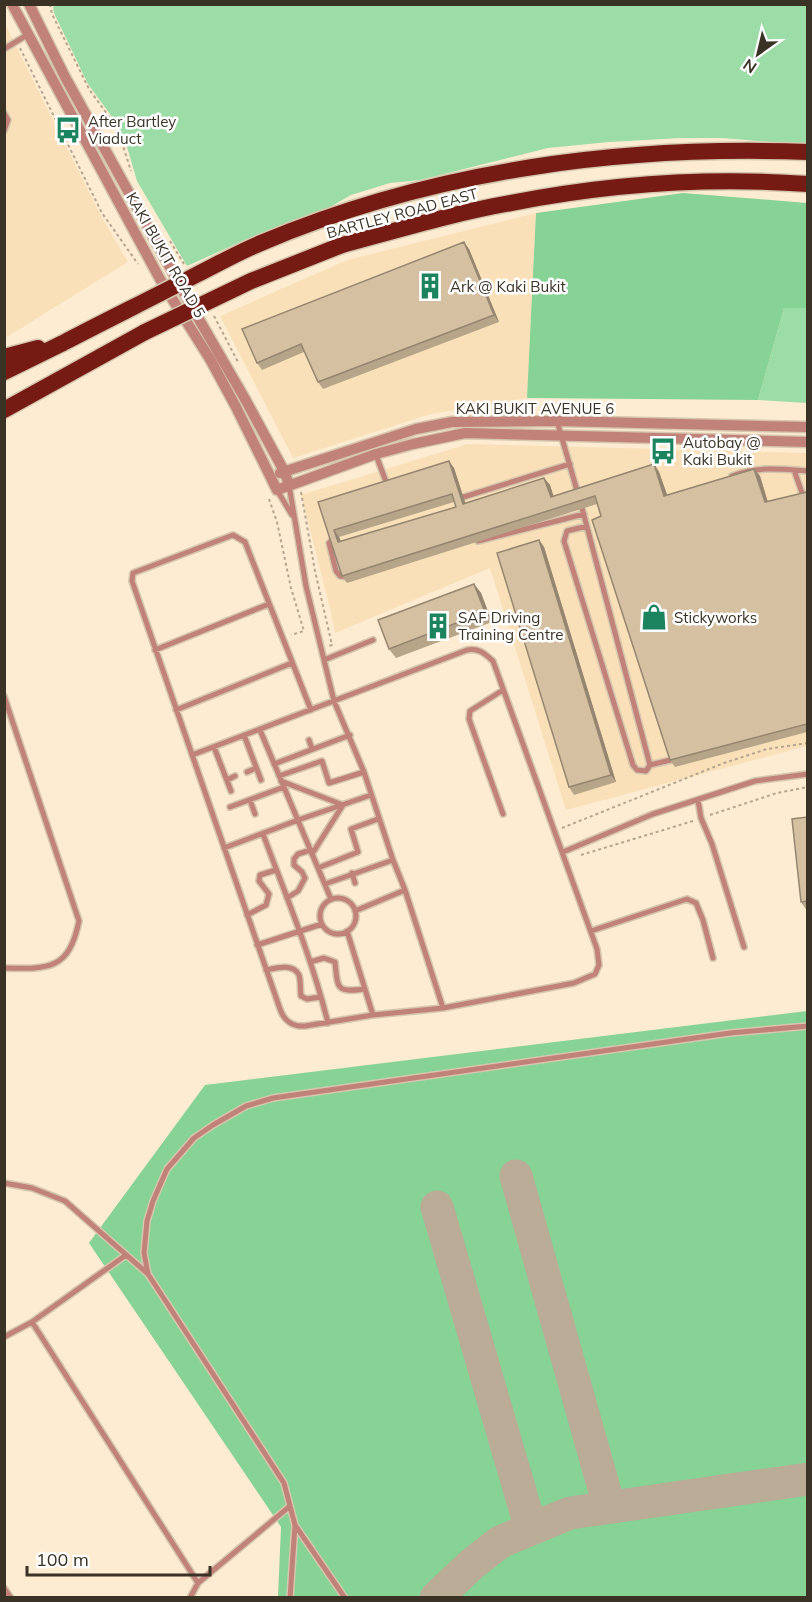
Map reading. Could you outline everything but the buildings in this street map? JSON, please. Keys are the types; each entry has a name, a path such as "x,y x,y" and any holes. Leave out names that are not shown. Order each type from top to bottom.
{"highway":[{"name":"BARTLEY ROAD EAST","path":"4,372 260,243 354,209 426,189 503,172 591,159 675,152 758,150 807,152"},
{"name":"BARTLEY ROAD EAST","path":"4,410 145,332 250,281 342,245 510,203 592,190 681,183 768,181 807,184"},
{"path":"4,357 63,343"}],"street":[{"name":"KAKI BUKIT ROAD 5","path":"12,4 161,281 225,388 277,490"},
{"name":"KAKI BUKIT ROAD 5","path":"29,4 70,87 284,471 290,487"},
{"name":"KAKI BUKIT AVENUE 6","path":"277,490 290,487 432,424 557,421 807,427"},
{"name":"KAKI BUKIT AVENUE 6","path":"271,476 374,449 413,444 465,433 807,442"}],"lane":[{"path":"37,4 40,25"},
{"path":"4,49 27,35"},
{"path":"4,113 8,120 4,131"},
{"path":"557,421 579,497"},
{"path":"374,449 385,479"},
{"path":"447,502 570,464"},
{"path":"724,479 745,471 772,468 807,471"},
{"path":"794,470 807,510"},
{"name":"KAKI BUKIT ROAD 5","path":"290,487 306,586 334,701 364,772 443,1008"},
{"name":"KAKI BUKIT ROAD 5","path":"277,490 294,519"},
{"path":"467,544 583,511 650,765"},
{"path":"587,526 567,531 564,541 633,765 637,770 646,771 650,765 679,758"},
{"path":"192,755 475,649 484,653 493,662 591,931 599,964 595,974 585,980 443,1008 373,1015 297,1027 290,1023 283,1016 257,945 155,650 131,576 137,571 236,535 245,542 311,710"},
{"path":"338,536 329,543 336,571 340,576 346,578 358,574"},
{"path":"155,650 269,604"},
{"path":"324,660 374,640"},
{"path":"176,710 292,663"},
{"path":"502,813 469,719 470,711 476,705 503,690"},
{"path":"4,696 79,921 74,943 60,960 47,967 4,968"},
{"path":"260,730 331,899"},
{"path":"244,735 261,780"},
{"path":"274,764 350,735"},
{"path":"309,740 312,749"},
{"path":"214,747 231,791"},
{"path":"230,807 250,800 281,781 322,761 329,783 364,772"},
{"path":"247,772 256,768"},
{"path":"563,852 653,814 755,781 806,772"},
{"path":"227,780 236,776"},
{"path":"281,781 342,805"},
{"path":"224,848 371,795"},
{"path":"250,800 255,814"},
{"path":"698,800 701,818 712,844 744,947"},
{"path":"287,898 298,891 305,879 302,872 294,865 294,858 298,854 311,852 342,805"},
{"path":"318,868 358,852 351,829 378,819"},
{"path":"263,834 310,963 328,1023"},
{"path":"325,884 393,860"},
{"path":"247,915 266,905 269,894 259,881 261,875 276,870"},
{"path":"352,873 355,883"},
{"path":"355,911 405,890"},
{"path":"331,899 343,899 352,905 355,911 355,922 347,931 336,934 322,924 320,912 326,902 331,899"},
{"path":"591,931 687,899 696,903 713,958"},
{"path":"257,945 322,924"},
{"path":"347,931 373,1015"},
{"path":"310,963 324,958 334,962 336,983 341,989 351,991 365,989"},
{"path":"266,969 283,966 293,969 299,975 301,996 308,999 321,997"},
{"path":"148,1274 144,1253 147,1221 167,1169 194,1138 246,1106 273,1098 687,1039 807,1026"},
{"path":"4,1183 33,1188 65,1201 148,1274 284,1483 295,1525 290,1598"},
{"path":"4,1337 32,1322 126,1255"},
{"path":"32,1322 198,1583"},
{"path":"190,1598 198,1583 290,1506"},
{"path":"295,1525 345,1598"},
{"path":"4,1588 10,1598"}],"path":[{"path":"50,4 52,14 88,89 110,118 131,171"},
{"path":"170,242 187,269"},
{"path":"214,315 240,366"},
{"path":"290,487 300,486 315,571 332,645 321,650"},
{"path":"555,831 724,763 767,748 807,743"},
{"path":"566,860 777,793 807,787"}],"shaded area":[{"path":"4,22 100,214 128,262 5,338"},
{"path":"536,213 527,398 431,414 293,458 220,316 347,260"},
{"path":"468,444 807,453 807,746 566,810 490,568 335,633 301,495"}],"green space":[{"path":"53,5 807,5 807,145 722,138 681,138 548,148 420,180 390,183 351,195 325,210 256,235 187,266 137,181 127,147 112,117 88,84 54,13"},
{"path":"683,193 807,203 807,308 784,308 758,400 527,398 536,213"},
{"path":"784,308 807,308 807,403 758,400"},
{"path":"807,1011 807,1597 278,1597 281,1527 89,1243 205,1085"}],"taxiway":[{"path":"516,1176 609,1506"},
{"path":"437,1207 531,1529"},
{"path":"436,1598 472,1564 500,1542 570,1513 808,1479"}],"place":[{"name":"After Bartley Viaduct","path":"68,130"},
{"name":"Ark @ Kaki Bukit","path":"430,286"},
{"name":"Autobay @ Kaki Bukit","path":"663,451"},
{"name":"Stickyworks","path":"654,617"},
{"name":"SAF Driving Training Centre","path":"438,626"}]}
